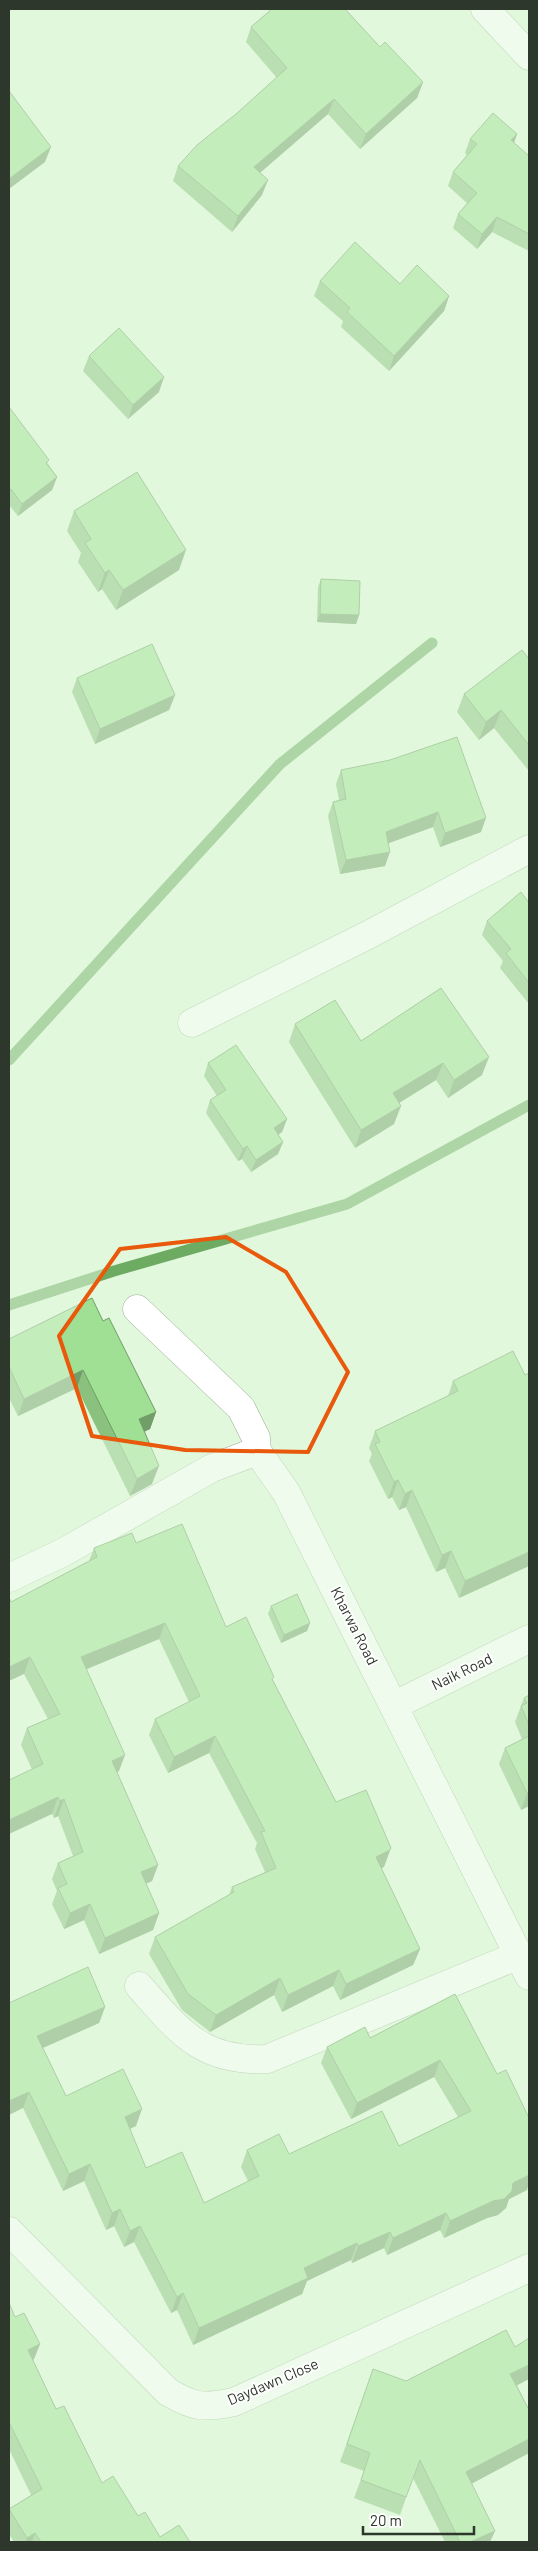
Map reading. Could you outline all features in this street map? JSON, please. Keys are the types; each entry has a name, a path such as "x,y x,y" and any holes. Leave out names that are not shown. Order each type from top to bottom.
{"street":[{"path":"485,9 529,56"},
{"path":"192,1023 368,936 529,849"},
{"name":"Kharwa Road","path":"136,1309 242,1408 256,1438 257,1451 286,1492 524,1966"},
{"path":"9,1578 62,1553 212,1468 257,1451"},
{"name":"Naik Road","path":"394,1705 529,1639"},
{"path":"139,1986 190,2039 210,2051 242,2060 267,2059 524,1966"},
{"name":"Daydawn Close","path":"9,2231 168,2392 187,2404 206,2407 242,2398 529,2268"}],"highlighted area":[{"path":"226,1237 286,1272 348,1372 308,1452 185,1450 92,1436 59,1336 120,1249"}],"building":[{"path":"272,9 345,9 380,47 385,42 423,82 366,134 334,99 254,167 268,180 238,216 178,166 197,145 236,114 287,68 251,27"},
{"path":"9,91 51,147 9,179"},
{"path":"493,113 517,134 511,140 529,156 529,234 497,217 482,234 458,214 477,193 453,172 477,144 470,139"},
{"path":"355,242 400,284 417,265 449,296 394,356 347,312 350,308 320,281"},
{"path":"119,328 164,377 133,405 89,356"},
{"path":"9,407 49,460 46,463 57,477 22,504 11,489 9,491"},
{"path":"137,472 186,550 123,590 109,570 105,573 85,543 91,539 74,511"},
{"path":"321,579 360,581 359,615 320,614"},
{"path":"152,644 175,695 100,729 77,678"},
{"path":"522,650 529,659 529,745 501,710 486,722 464,694"},
{"path":"457,737 486,818 445,833 438,812 386,832 390,852 346,860 333,802 346,799 341,770 390,760"},
{"path":"521,892 529,903 529,983 506,953 511,949 487,921"},
{"path":"441,988 489,1057 454,1080 443,1063 393,1093 401,1106 361,1130 295,1024 335,1000 361,1041"},
{"path":"236,1045 287,1119 274,1128 283,1142 256,1160 247,1146 243,1149 210,1100 226,1090 208,1063"},
{"path":"92,1298 103,1321 109,1318 156,1412 139,1419 159,1466 137,1479 83,1370 24,1399 9,1367 9,1339"},
{"path":"513,1351 525,1375 529,1373 529,1552 465,1581 451,1551 442,1555 412,1490 405,1494 398,1480 394,1482 375,1444 380,1442 375,1431 458,1391 453,1381"},
{"path":"182,1524 226,1627 246,1617 274,1677 272,1679 336,1802 366,1790 391,1848 376,1857 420,1949 346,1984 339,1970 288,1995 280,1978 216,2015 188,1994 155,1937 234,1892 232,1887 276,1868 261,1832 265,1831 215,1736 174,1757 155,1719 200,1696 165,1623 81,1657 125,1755 112,1761 158,1865 141,1872 159,1913 105,1938 90,1904 70,1913 58,1888 67,1884 58,1863 83,1852 64,1799 60,1801 58,1797 9,1820 9,1780 43,1764 27,1728 60,1714 30,1657 9,1667 9,1597 11,1602 97,1557 94,1548 132,1533 136,1543"},
{"path":"297,1594 310,1623 284,1635 271,1606"},
{"path":"529,1695 529,1725 521,1706 527,1703 524,1698"},
{"path":"529,1736 529,1792 527,1793 505,1748"},
{"path":"88,1967 105,2007 37,2036 66,2096 123,2069 142,2109 125,2117 146,2168 182,2152 204,2203 259,2176 247,2150 279,2134 289,2154 382,2111 399,2146 471,2111 440,2060 357,2103 327,2047 365,2027 370,2038 455,1994 497,2074 506,2070 529,2118 529,2175 513,2183 512,2191 504,2199 493,2201 450,2221 446,2213 393,2238 390,2232 358,2246 357,2243 304,2268 308,2278 199,2328 183,2293 177,2297 140,2226 130,2231 120,2209 112,2213 90,2164 69,2174 29,2092 9,2101 9,2003"},
{"path":"9,2303 15,2317 24,2313 40,2344 28,2350 56,2409 64,2406 102,2483 113,2476 138,2516 145,2512 160,2537 179,2525 190,2542 41,2542 35,2533 27,2538 9,2509 42,2489 9,2422"},
{"path":"506,2330 515,2347 529,2338 529,2365 510,2374 529,2410 529,2439 466,2472 495,2531 470,2542 460,2542 420,2460 406,2497 361,2480 370,2453 347,2444 373,2369 406,2381"}],"waterway":[{"path":"9,1060 280,764 432,643"},
{"path":"9,1305 114,1271 347,1204 529,1105"}]}
